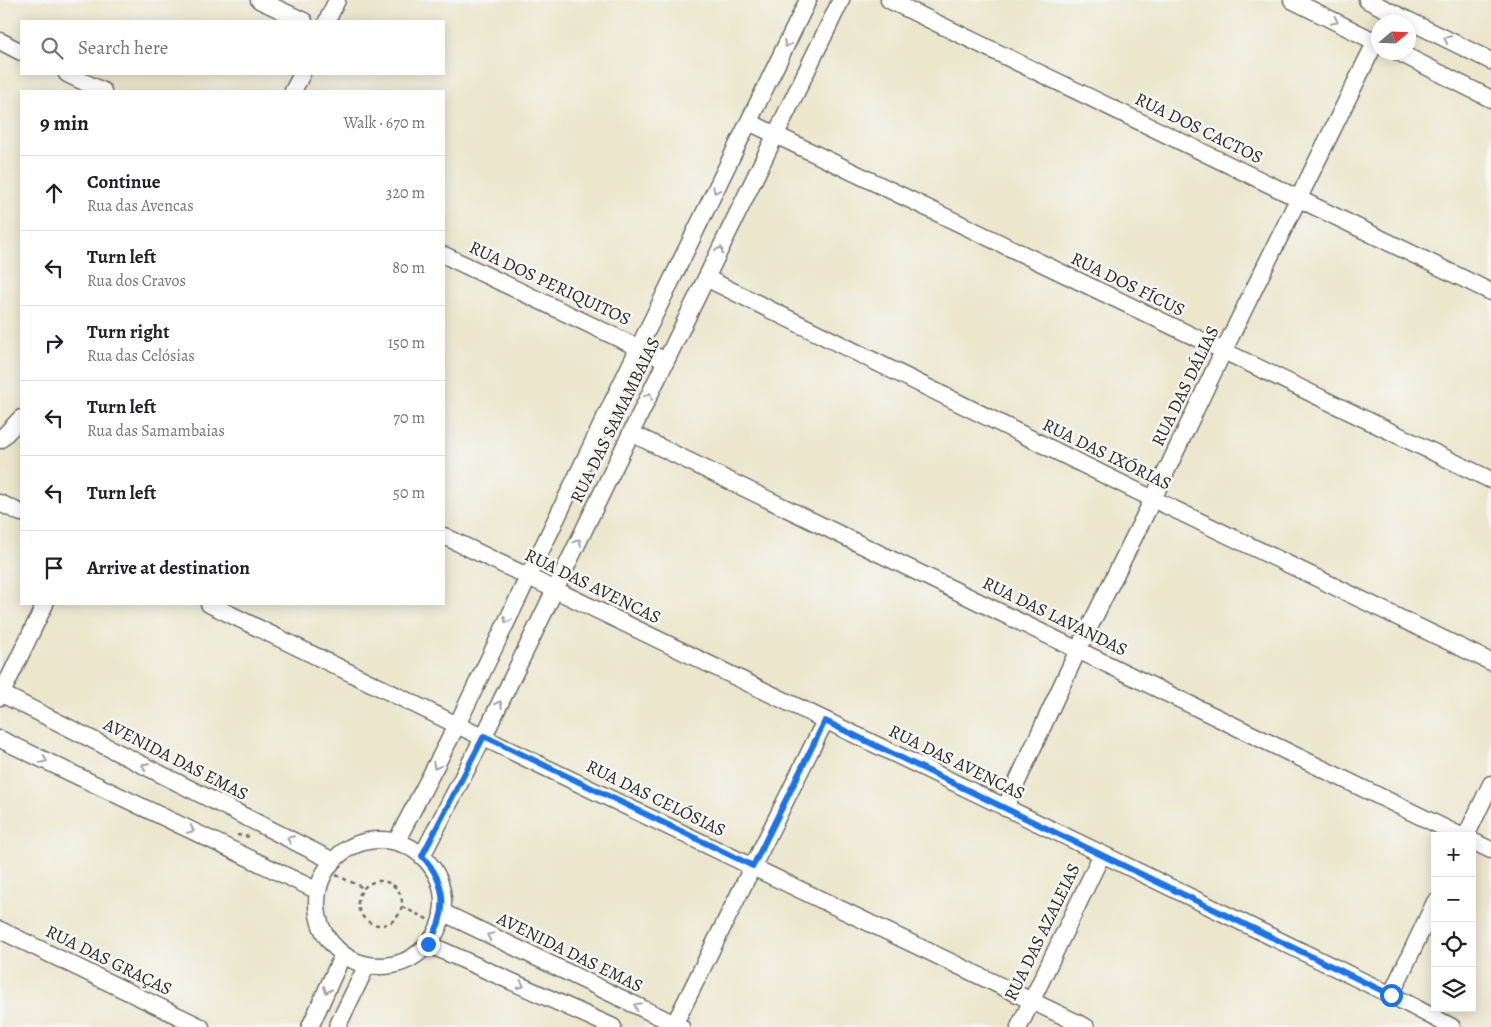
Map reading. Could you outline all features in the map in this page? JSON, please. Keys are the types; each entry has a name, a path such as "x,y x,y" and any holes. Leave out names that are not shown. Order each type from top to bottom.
{"street":[{"path":"259,0 302,20"},
{"path":"327,20 337,0"},
{"name":"RUA DAS SAMAMBAIAS","path":"396,842 457,725 808,0"},
{"name":"RUA DAS SAMAMBAIAS","path":"422,856 484,736 841,0"},
{"name":"RUA DOS CACTOS","path":"889,0 1491,292"},
{"path":"1292,0 1371,38"},
{"path":"1368,0 1491,61"},
{"path":"0,41 20,51"},
{"name":"RUA DAS DÁLIAS","path":"1005,808 1078,650 1223,352 1371,55"},
{"path":"1414,60 1491,99"},
{"path":"69,75 101,90"},
{"path":"294,90 301,75"},
{"name":"RUA DOS FÍCUS","path":"749,122 1491,480"},
{"name":"RUA DOS PERIQUITOS","path":"445,254 666,361"},
{"name":"RUA DAS IXÓRIAS","path":"706,278 1153,499 1491,662"},
{"path":"0,440 20,419"},
{"name":"RUA DAS LAVANDAS","path":"631,432 1453,832"},
{"path":"0,503 20,513"},
{"name":"RUA DAS AVENCAS","path":"445,536 1102,854 1391,995 1452,1027"},
{"path":"1,694 45,605"},
{"name":"RUA DAS CELÓSIAS","path":"211,605 1086,1027"},
{"name":"AVENIDA DAS EMAS","path":"1,694 330,865"},
{"path":"676,1026 825,721"},
{"path":"0,739 318,891"},
{"path":"1468,832 1491,784"},
{"path":"379,840 396,842 412,849 430,865 441,888 443,900 440,919 428,944 413,957 394,965 367,965 343,954 332,944 324,932 319,919 318,891 330,865 342,853 362,843 379,840"},
{"path":"1476,843 1491,850"},
{"name":"RUA DAS AZALEIAS","path":"1019,1027 1102,854"},
{"path":"1391,995 1431,910"},
{"name":"AVENIDA DAS EMAS","path":"440,919 676,1026"},
{"name":"RUA DAS GRAÇAS","path":"0,930 201,1027"},
{"path":"428,944 613,1027"},
{"path":"310,1027 343,954"},
{"path":"338,1027 367,965"}],"path":[{"path":"230,834 252,837"},
{"path":"330,865 364,888"},
{"path":"377,881 391,884 401,895 402,906 398,916 387,924 379,925 372,924 366,920 359,908 358,900 364,888 370,883 377,881"},
{"path":"402,906 440,919"}],"route":[{"path":"428,944 439,925 443,900 436,876 422,856 484,736 753,866 825,721 1391,995"}]}
